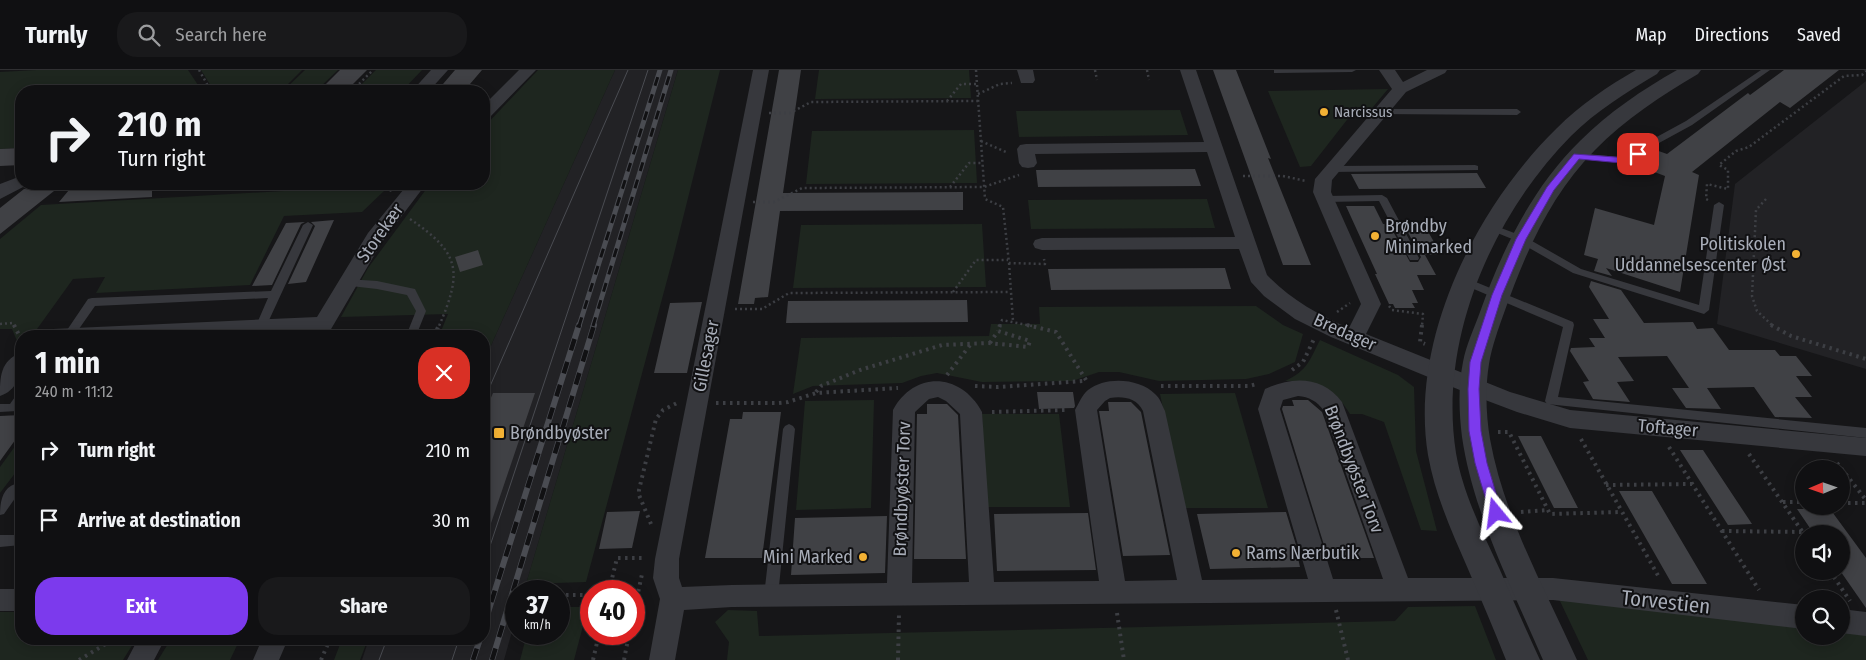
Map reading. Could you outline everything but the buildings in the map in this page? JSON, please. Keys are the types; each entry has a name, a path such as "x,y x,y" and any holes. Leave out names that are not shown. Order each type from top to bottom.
{"street":[{"path":"426,85 440,70"},
{"path":"490,108 528,70"},
{"name":"Gillesager","path":"673,599 666,578 653,556 697,402 761,70"},
{"name":"Bredager","path":"1188,70 1245,243 1258,277 1267,289 1290,307 1354,337 1443,363 1474,389"},
{"path":"1387,70 1400,89"},
{"path":"1354,337 1371,304 1367,290 1324,192 1324,179 1400,89 1439,70"},
{"path":"1523,660 1457,509 1442,452 1438,415 1443,363 1454,314 1466,282 1493,228 1526,174 1563,133 1607,96 1650,70"},
{"path":"1560,660 1496,513 1481,463 1475,431 1474,389 1476,362 1497,295 1521,239 1550,189 1577,156 1607,127 1628,110 1691,70"},
{"path":"1028,163 1026,149 1213,147"},
{"path":"0,193 15,183"},
{"name":"Storekær","path":"320,330 346,283 380,229 410,191"},
{"path":"1042,244 1245,243"},
{"path":"211,330 260,328 320,330"},
{"path":"0,388 15,369"},
{"name":"Brøndbyøster Torv","path":"1327,590 1269,409 1273,395 1282,389 1291,387 1306,388 1320,393 1329,400 1334,408 1399,589"},
{"name":"Brøndbyøster Torv","path":"899,596 904,410 915,396 925,390 935,388 960,398 971,412"},
{"path":"1114,593 1090,391 1119,389 1136,392 1148,399 1154,411 1192,592"},
{"name":"Toftager","path":"1474,389 1533,410 1570,419 1866,447"},
{"path":"971,412 982,595"},
{"path":"662,660 673,599 771,596 1399,589 1528,590"},
{"name":"Torvestien","path":"1528,590 1554,590 1795,616"},
{"path":"0,600 15,600"},
{"path":"1850,622 1866,624"},
{"path":"140,660 149,645"},
{"path":"266,660 272,645"}],"lane":[{"path":"1277,71 1352,70"},
{"path":"1577,156 1632,162 1645,147 1689,123 1766,70"},
{"path":"1380,112 1517,112"},
{"path":"1333,169 1475,168"},
{"path":"1324,192 1382,198 1414,258"},
{"path":"1493,228 1521,239 1577,271 1704,310 1719,206"},
{"path":"260,328 308,225"},
{"path":"1466,282 1569,325 1552,401 1866,433"},
{"path":"346,283 377,285 411,292 421,311 414,330"},
{"path":"69,330 92,302 275,294"},
{"path":"0,408 15,406"},
{"path":"771,596 788,429"},
{"path":"0,510 15,489"},
{"path":"0,541 15,540"}],"path":[{"path":"199,70 208,85"},
{"path":"358,85 373,70"},
{"path":"976,70 985,199 1003,207 1013,321"},
{"path":"1095,70 1097,80"},
{"path":"1147,70 1149,80"},
{"path":"1719,206 1706,199 1706,184 1728,189 1728,170 1719,165 1736,151 1749,147 1844,76 1862,75 1866,71"},
{"path":"978,94 1000,84 1020,83 1026,75"},
{"path":"946,102 961,84 977,84"},
{"path":"753,113 790,113 811,102 978,102"},
{"path":"736,202 774,202 802,188 984,187 1022,174 1028,163 1017,163 1016,157 981,141"},
{"path":"949,188 969,163 983,163"},
{"path":"1223,175 1283,176 1324,192"},
{"path":"410,191 416,200 403,214 428,232 450,254 455,275 445,310 437,330"},
{"path":"1766,199 1756,210 1752,296 1757,311 1775,328 1783,332 1866,359"},
{"path":"953,292 976,260 1045,264 1042,244"},
{"path":"1287,374 1303,362 1322,323 1367,290 1380,292 1392,310 1423,314 1420,342 1443,363"},
{"path":"715,310 762,309 789,293 1010,292"},
{"path":"989,343 998,331 1002,320 1056,332 1090,391"},
{"path":"0,324 13,323 16,330"},
{"path":"816,393 821,386 860,370 942,345 989,343 1028,347 1030,342 998,331"},
{"path":"951,381 944,379 971,344"},
{"path":"968,384 998,387 1075,383 1090,391"},
{"path":"1157,386 1249,386 1258,384"},
{"path":"652,526 639,490 656,419 663,410 678,403 778,403 788,402 816,393 904,386"},
{"path":"971,412 1090,391"},
{"path":"1570,419 1674,604"},
{"path":"1657,427 1774,613"},
{"path":"1475,431 1509,432 1550,514 1621,512"},
{"path":"1736,434 1798,525"},
{"path":"1822,443 1866,502"},
{"path":"1606,485 1692,484"},
{"path":"1782,502 1795,502"},
{"path":"1850,503 1866,502"},
{"path":"1722,531 1795,533"},
{"path":"612,580 618,558 653,556 645,580"},
{"path":"1327,590 1348,660"},
{"path":"1114,593 1124,660"},
{"path":"898,660 899,596"},
{"path":"79,660 104,645"},
{"path":"321,660 327,645"},
{"path":"593,660 596,645"},
{"path":"624,660 627,645"}],"shaded area":[{"path":"36,70 188,70 198,85 15,85 15,148 0,149 0,72"},
{"path":"201,70 302,70 287,85 210,85"},
{"path":"305,70 338,70 322,85 289,85"},
{"path":"376,70 422,70 408,85 361,85"},
{"path":"538,70 615,70 490,348 490,330 441,330 448,314 341,317 368,268 426,190 490,190 490,121"},
{"path":"615,70 678,70 527,580 505,580 505,645 508,645 504,660 362,660 367,645 490,645 490,348"},
{"path":"678,70 720,70 673,258 587,580 570,583 570,580 527,580"},
{"path":"819,70 969,70 971,98 815,99"},
{"name":"Politiskolen Uddannelsescenter Øst","path":"1866,81 1866,369 1717,324 1735,184"},
{"path":"1388,89 1363,119 1350,116 1311,166 1300,167 1268,91"},
{"path":"1180,110 1188,135 1019,137 1016,111"},
{"path":"974,130 977,183 806,184 812,131"},
{"path":"301,190 384,191 362,212 284,216 250,285 96,293 105,277 73,279 36,330 15,330 15,336 12,329 0,329 0,239 41,205"},
{"path":"1207,199 1215,228 1031,229 1028,200"},
{"path":"982,224 986,287 793,288 801,225"},
{"path":"1256,306 1283,325 1303,334 1295,362 1269,374 1246,379 1159,381 1119,372 1099,372 1072,381 982,382 937,373 921,376 902,383 813,386 793,394 801,338 989,336 991,324 1040,324 1039,307"},
{"path":"1320,340 1398,375 1414,387 1416,451 1437,531 1421,530 1384,422 1362,414 1350,414 1337,397 1323,387 1306,382 1285,381 1303,369"},
{"path":"1235,393 1268,508 1184,508 1160,394"},
{"path":"874,400 871,508 796,510 805,401"},
{"path":"982,414 1059,414 1070,507 986,507"},
{"path":"15,446 15,473 0,493 0,467"},
{"path":"1559,599 1795,624 1795,645 1850,645 1850,630 1866,631 1866,660 1588,660"},
{"path":"1475,606 1496,660 727,660 729,642 715,622 728,610 757,611 759,636 1395,621 1408,607"},
{"path":"570,607 580,607 580,637 574,660 520,660 524,645 570,645"},
{"path":"0,612 15,612 15,645 132,645 123,660 0,660"},
{"path":"167,645 237,645 230,660 158,660"},
{"path":"340,645 366,645 360,660 334,660"}],"tram line":[{"path":"490,386 628,70"},
{"path":"490,546 648,70"},
{"path":"379,660 385,645"},
{"path":"452,660 457,645"}],"railway":[{"path":"579,326 660,70"},
{"path":"593,326 671,70"},
{"path":"490,606 579,325"},
{"path":"492,660 594,325"},
{"path":"473,660 478,645"}],"place":[{"name":"Narcissus","path":"1324,112"},
{"name":"Brøndby Minimarked","path":"1375,236"},
{"name":"Politiskolen Uddannelsescenter Øst","path":"1796,254"},
{"name":"Brøndbyøster","path":"499,433"},
{"name":"Rams Nærbutik","path":"1236,553"},
{"name":"Mini Marked","path":"863,557"}],"route":[{"path":"1496,513 1481,463 1475,431 1474,389 1476,362 1497,295 1521,239 1536,211 1550,189 1577,156 1632,162 1638,154"}]}
